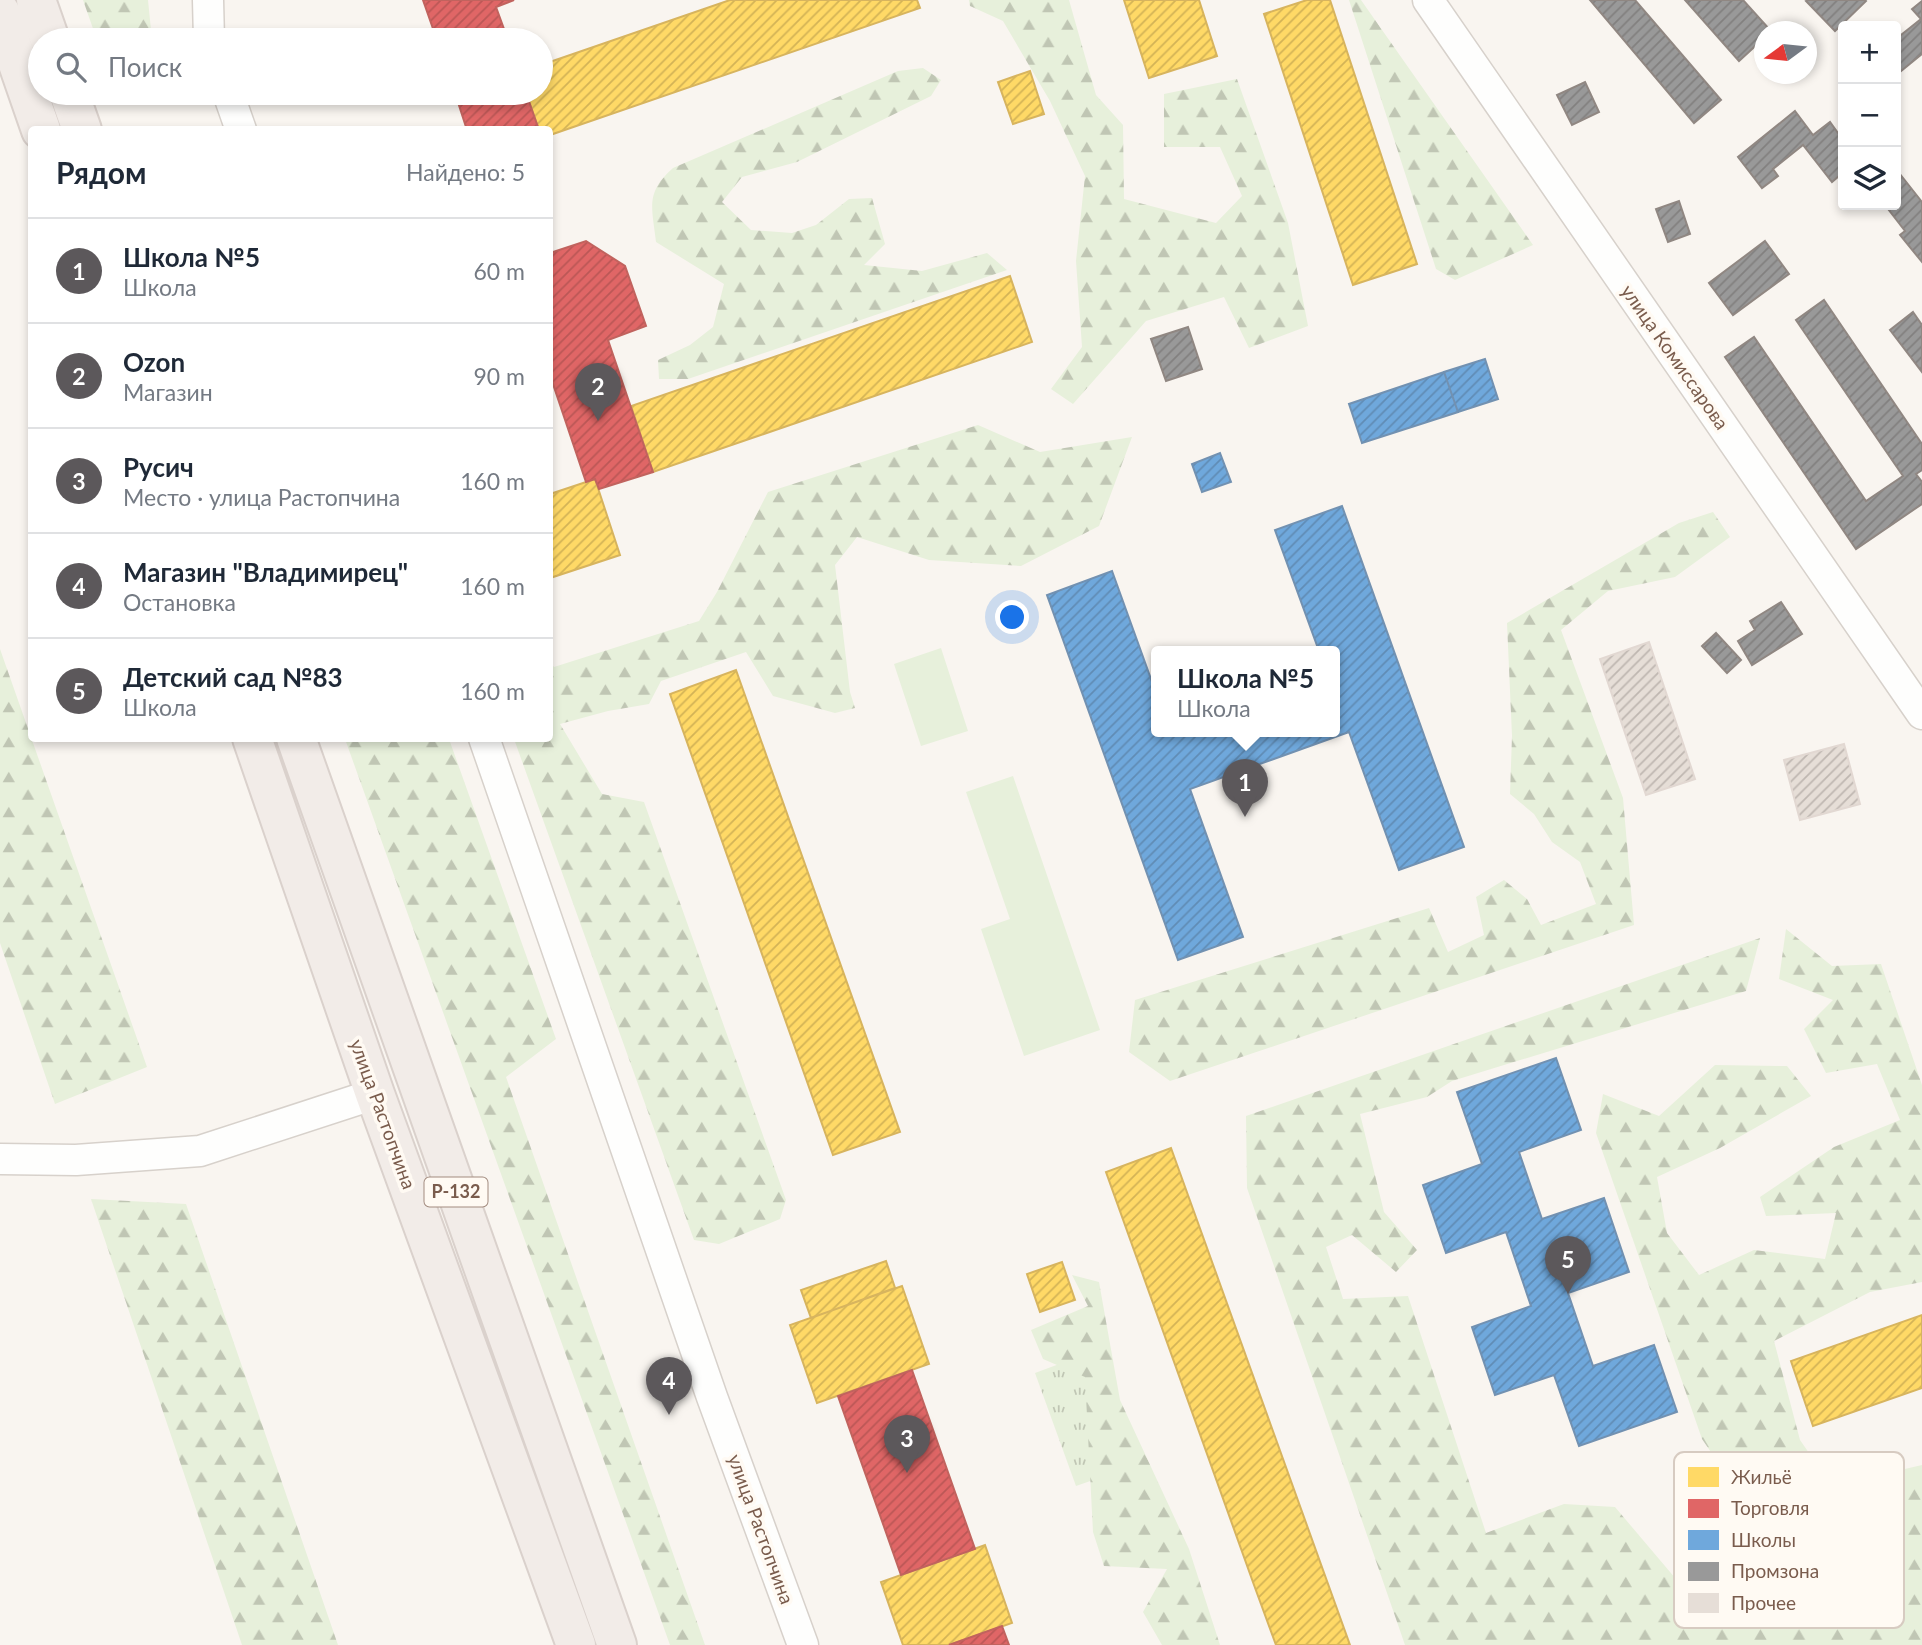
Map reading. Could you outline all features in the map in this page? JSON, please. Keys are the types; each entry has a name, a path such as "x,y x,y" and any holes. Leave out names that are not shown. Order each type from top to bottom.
{"highway":[{"path":"36,0 46,28"},
{"path":"0,12 28,93"},
{"path":"32,105 40,126"},
{"path":"73,105 81,126"},
{"name":"улица Растопчина","path":"253,742 375,1094 576,1645"},
{"name":"Р-132","path":"297,742 617,1645"}],"street":[{"path":"208,0 209,28"},
{"name":"улица Комиссарова","path":"1428,0 1922,714"},
{"path":"232,105 240,126"},
{"name":"улица Растопчина","path":"485,742 712,1397 803,1645"},
{"path":"0,1159 76,1160 200,1151 375,1094"}],"green space":[{"path":"83,0 148,0 151,28 93,28"},
{"path":"969,0 1069,0 1096,95 1123,125 1124,199 1216,223 1242,196 1220,147 1164,147 1164,94 1237,79 1288,223 1308,326 1249,348 1224,297 1146,321 1073,404 1051,389 1082,347 1076,261 1085,176 1050,101 1003,21 970,6"},
{"path":"1349,0 1361,0 1533,245 1455,280 1436,269"},
{"path":"923,68 941,80 931,96 797,162 742,177 722,202 751,230 792,233 816,225 849,199 872,198 885,244 864,265 922,271 987,253 1007,270 688,379 659,379 658,360 690,345 713,327 724,284 656,242 652,201 664,177 673,168 898,71"},
{"path":"978,425 1040,452 1132,437 1099,526 1021,566 929,560 857,537 835,565 850,692 855,708 835,713 773,696 746,652 661,681 649,704 608,711 560,724 602,794 644,802 786,1200 780,1219 719,1244 694,1240 515,742 553,742 553,666 699,621 717,592 768,492"},
{"path":"1713,512 1730,537 1675,577 1608,591 1561,630 1623,798 1634,925 1170,1081 1129,1052 1135,1000 1429,908 1448,952 1484,935 1476,897 1504,880 1527,899 1541,925 1596,904 1580,862 1552,842 1534,814 1510,794 1512,736 1507,623 1679,523"},
{"path":"941,648 968,731 921,746 894,664"},
{"path":"0,649 28,729 28,742 33,742 147,1067 55,1104 0,943"},
{"path":"346,742 450,742 556,1039 506,1077 705,1645 670,1645"},
{"path":"1013,776 1100,1030 1024,1056 981,929 1010,919 966,792"},
{"path":"1786,929 1832,966 1881,964 1922,1085 1922,1282 1870,1292 1774,1341 1800,1440 1808,1452 1711,1452 1702,1439 1596,1133 1603,1094 1659,1116 1715,1065 1787,1066 1811,1096 1720,1148 1657,1177 1667,1233 1699,1275 1754,1250 1825,1259 1836,1213 1766,1216 1760,1197 1834,1147 1900,1120 1877,1064 1826,1073 1804,1029 1833,1000 1779,979"},
{"path":"1760,938 1746,991 1452,1081 1427,1097 1360,1114 1384,1212 1417,1250 1396,1272 1352,1235 1326,1247 1343,1299 1408,1296 1486,1533 1564,1504 1615,1507 1674,1577 1674,1628 1904,1628 1904,1469 1922,1465 1922,1645 1405,1645 1247,1188 1246,1116"},
{"path":"91,1199 186,1204 338,1645 242,1645"},
{"path":"1072,1275 1099,1282 1120,1400 1189,1549 1220,1645 1162,1645 1143,1612 1167,1569 1104,1566 1093,1532 1085,1377 1043,1359 1031,1330 1088,1306"},
{"path":"1078,1357 1119,1471 1076,1486 1035,1373"}],"building: Жильё":[{"path":"730,0 917,0 920,8 553,134 553,126 538,126 530,105 553,105 553,61"},
{"path":"1124,0 1199,0 1217,56 1149,78"},
{"path":"1307,0 1330,0 1417,264 1353,285 1264,14"},
{"path":"1030,71 1044,114 1013,124 998,82"},
{"path":"1010,276 1032,342 653,472 631,406"},
{"path":"595,479 620,555 553,577 553,493"},
{"path":"736,670 900,1132 833,1155 670,694"},
{"path":"1171,1148 1350,1645 1276,1645 1254,1585 1106,1172"},
{"path":"886,1261 895,1288 811,1318 801,1290"},
{"path":"1062,1262 1075,1300 1040,1312 1027,1274"},
{"path":"902,1286 929,1364 817,1403 790,1325"},
{"path":"1922,1315 1922,1388 1813,1426 1791,1361"},
{"path":"985,1545 1012,1623 949,1645 903,1645 881,1582"}],"building: Торговля":[{"path":"423,0 514,0 496,7 504,28 433,28"},
{"path":"459,105 530,105 538,126 466,126"},
{"path":"586,241 625,266 646,326 608,340 653,472 599,489 595,479 586,482 553,384 553,252"},
{"path":"912,1370 975,1549 901,1575 838,1396"},
{"path":"1002,1626 1009,1645 949,1645"}],"building: Школы":[{"path":"1485,359 1498,399 1458,412 1444,372"},
{"path":"1444,372 1458,412 1362,443 1349,404"},
{"path":"1220,453 1231,482 1202,492 1192,464"},
{"path":"1342,506 1464,847 1399,870 1349,732 1340,735 1340,646 1317,646 1275,530"},
{"path":"1112,571 1151,679 1151,737 1335,737 1190,789 1243,937 1178,960 1047,595"},
{"path":"1556,1058 1581,1130 1519,1152 1542,1219 1604,1198 1629,1272 1568,1293 1593,1366 1654,1345 1677,1412 1579,1446 1554,1375 1495,1395 1472,1327 1531,1306 1506,1232 1446,1253 1423,1185 1482,1164 1457,1092"}],"building: Промзона":[{"path":"1590,0 1635,0 1721,100 1694,123"},
{"path":"1685,0 1743,0 1762,21 1754,21 1754,47 1739,61"},
{"path":"1806,1 1866,1 1845,21 1838,21 1835,31"},
{"path":"1922,1 1922,54 1901,71 1901,35 1921,19 1912,9"},
{"path":"1585,82 1599,112 1572,125 1557,95"},
{"path":"1795,111 1813,135 1830,122 1838,133 1838,177 1832,182 1803,145 1773,169 1778,176 1762,188 1738,157"},
{"path":"1901,175 1922,202 1922,262 1900,235 1905,231 1889,210 1901,210"},
{"path":"1679,201 1690,234 1668,242 1656,209"},
{"path":"1765,241 1789,274 1733,315 1709,283"},
{"path":"1824,300 1922,444 1922,470 1916,474 1922,482 1922,504 1856,549 1725,357 1754,337 1866,501 1903,476 1796,320"},
{"path":"1913,312 1922,325 1922,372 1890,330"},
{"path":"1188,327 1202,369 1166,381 1151,339"},
{"path":"1781,602 1802,634 1752,665 1738,641 1755,630 1750,621"},
{"path":"1716,633 1741,660 1727,673 1702,646"}],"building: Прочее":[{"path":"1649,642 1695,779 1646,795 1600,659"},
{"path":"1844,744 1860,804 1800,820 1784,760"}],"place":[{"name":"Ozon","path":"598,421"},
{"name":"Школа №5","path":"1245,817"},
{"name":"Детский сад №83","path":"1568,1294"},
{"name":"Магазин \"Владимирец\"","path":"669,1415"},
{"name":"Русич","path":"907,1473"}]}
